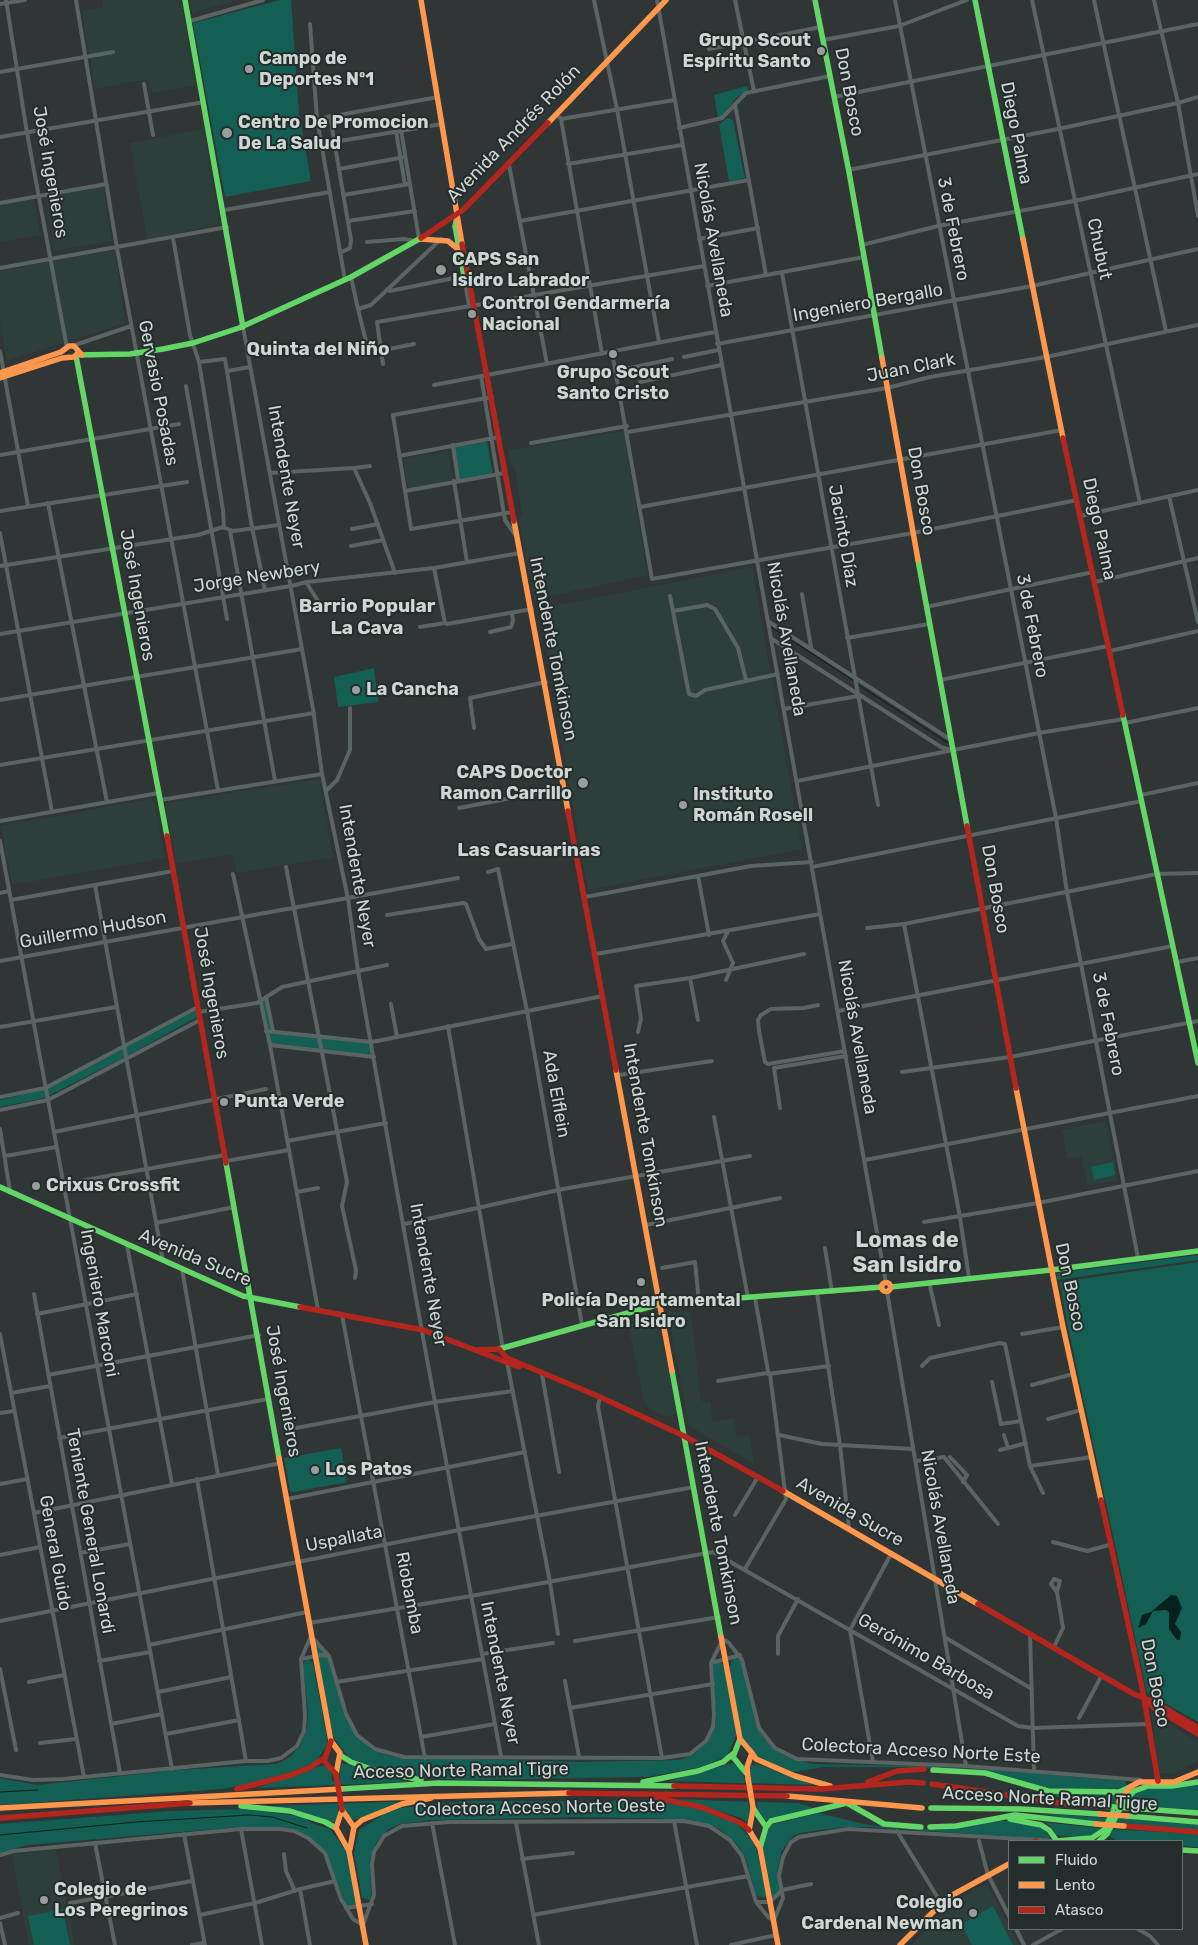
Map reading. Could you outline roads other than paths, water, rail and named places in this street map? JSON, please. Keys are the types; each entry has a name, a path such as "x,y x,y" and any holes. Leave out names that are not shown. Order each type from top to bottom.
{"main road":[{"name":"Intendente Neyer","path":"185,0 224,210 243,327"},
{"name":"Intendente Tomkinson","path":"421,0 472,306 488,376 512,512 546,682 564,788 719,1617 740,1738 735,1752"},
{"name":"Avenida Andrés Rolón","path":"68,348 84,356 136,353 193,343 243,327 348,278 417,240 458,214 509,165 559,116 607,61 666,0"},
{"name":"Don Bosco","path":"815,0 862,245 952,750 1024,1130 1051,1270 1143,1697 1158,1781"},
{"name":"Diego Palma","path":"975,0 1046,356 1198,1063"},
{"name":"Intendente Tomkinson","path":"458,214 455,226 458,248 467,276"},
{"path":"417,240 441,240 454,244 458,248"},
{"path":"2,375 68,348 69,357"},
{"path":"2,375 77,354"},
{"name":"José Ingenieros","path":"77,354 184,927 330,1741 339,1752"},
{"name":"Avenida Sucre","path":"0,1187 251,1299 423,1330 496,1359"},
{"path":"502,1353 491,1352 496,1359 513,1345 660,1304 886,1287 1051,1270 1198,1251"},
{"name":"Avenida Sucre","path":"475,1350 502,1353 533,1370 600,1397 684,1436 1198,1728"},
{"name":"Avenida Sucre","path":"502,1353 518,1366 533,1370"},
{"name":"Avenida Sucre","path":"1143,1697 1154,1708 1198,1734"},
{"name":"Intendente Tomkinson","path":"740,1738 756,1758 795,1776 844,1788"},
{"name":"José Ingenieros","path":"325,1755 330,1741"},
{"path":"629,1785 698,1771 723,1762 742,1747 750,1750 748,1776 753,1809 749,1830"},
{"path":"208,1795 291,1776 311,1767 329,1750 339,1752 351,1762 377,1771 438,1783"},
{"path":"339,1752 336,1774 342,1810 354,1830 350,1851"},
{"path":"735,1752 734,1760 748,1776"},
{"path":"325,1755 336,1774"},
{"path":"859,1786 897,1771 924,1770"},
{"path":"933,1770 985,1773 1048,1791 1114,1792 1145,1780 1174,1782 1198,1772"},
{"path":"1103,1840 1121,1803 1130,1794 1141,1788 1198,1782"},
{"name":"Acceso Norte Ramal Tigre","path":"0,1808 438,1783 790,1787 821,1789 923,1784"},
{"name":"Acceso Norte Ramal Tigre","path":"932,1784 1067,1804 1198,1813"},
{"path":"1103,1840 1104,1830 1130,1787"},
{"path":"1114,1792 1121,1803"},
{"path":"341,1835 348,1836 362,1820 402,1804 457,1793"},
{"name":"Acceso Norte Ramal Tigre","path":"0,1818 189,1803 457,1793 791,1796 922,1808"},
{"path":"612,1793 675,1800 701,1807 739,1822 749,1830 760,1848 778,1945"},
{"path":"760,1848 762,1834 771,1821 847,1802 884,1824 921,1827"},
{"path":"189,1803 280,1809 303,1815 336,1828 350,1851 366,1945"},
{"name":"Acceso Norte Ramal Tigre","path":"931,1808 1021,1808 1198,1822"},
{"path":"753,1809 766,1827"},
{"path":"336,1828 342,1810"},
{"path":"930,1827 956,1826 993,1818 1023,1815 1096,1824 1198,1832"},
{"path":"993,1818 1020,1820 1041,1825 1049,1830 1056,1840"},
{"path":"1060,1840 1087,1840 1104,1830"},
{"path":"754,1836 762,1834"},
{"path":"1183,1850 1198,1850"},
{"path":"900,1945 953,1893 1008,1865"}],"street":[{"path":"0,4 25,0"},
{"name":"Gervasio Posadas","path":"76,0 136,353 218,790"},
{"path":"190,21 263,0"},
{"path":"594,0 617,109 659,342"},
{"name":"Nicolás Avellaneda","path":"657,0 718,350 769,622 865,1160 966,1766"},
{"path":"735,0 754,90"},
{"name":"3 de Febrero","path":"894,0 1056,818 1067,892 1098,1041 1138,1258"},
{"path":"823,40 899,26 967,0"},
{"name":"Chubut","path":"1032,0 1058,129 1140,503"},
{"path":"1094,0 1166,331"},
{"path":"1154,0 1178,103 1198,216"},
{"name":"José Ingenieros","path":"6,2 38,196 68,348"},
{"path":"310,24 317,118 340,253 358,309 369,353 414,344"},
{"path":"834,97 1198,24"},
{"path":"709,49 821,27"},
{"path":"0,72 113,52"},
{"path":"680,128 722,118 746,93 754,90 830,76"},
{"path":"144,84 153,135"},
{"path":"848,170 1058,129 1178,103 1198,96"},
{"path":"317,118 438,97"},
{"path":"602,354 559,116 674,100"},
{"path":"0,138 204,102"},
{"path":"735,104 766,275"},
{"path":"330,116 351,240 350,248 340,253"},
{"path":"334,142 442,124"},
{"path":"367,242 404,238 417,240 415,211 398,131"},
{"path":"568,164 682,145"},
{"path":"339,169 403,157"},
{"path":"509,165 547,364"},
{"path":"862,245 938,226 1074,201 1198,174"},
{"path":"520,221 749,180"},
{"path":"0,203 106,184"},
{"path":"343,195 408,185"},
{"path":"224,210 330,192"},
{"path":"348,221 415,211"},
{"path":"0,268 227,227"},
{"path":"699,239 758,228"},
{"path":"173,238 193,343 199,362 223,510 224,528"},
{"path":"358,309 371,305 388,291 441,240"},
{"name":"Ingeniero Bergallo","path":"717,344 953,302 1198,249"},
{"path":"707,286 864,257"},
{"path":"383,364 377,322 704,266"},
{"name":"Jacinto Díaz","path":"782,273 878,805"},
{"path":"388,291 467,276"},
{"name":"Juan Clark","path":"628,432 730,413 887,388 1198,325"},
{"path":"68,348 132,326"},
{"name":"Intendente Neyer","path":"243,327 314,713 322,774 348,898 358,971 405,1224 435,1402 501,1756"},
{"path":"434,385 715,332"},
{"path":"684,357 718,350"},
{"path":"0,351 2,375 28,506"},
{"path":"612,352 627,426 652,579 913,533 1077,500"},
{"path":"199,362 225,359 265,590"},
{"path":"616,371 672,359"},
{"path":"640,382 721,365"},
{"path":"227,372 250,367"},
{"name":"Intendente Tomkinson","path":"481,376 504,513 507,526 517,538"},
{"path":"186,386 227,619"},
{"path":"492,397 393,415 411,530 512,512"},
{"path":"0,455 92,437 179,424"},
{"path":"531,443 627,426"},
{"path":"640,507 1062,430"},
{"path":"399,456 499,437"},
{"path":"453,445 460,520 467,562"},
{"path":"270,472 370,466"},
{"path":"354,468 378,524 395,573"},
{"path":"405,491 456,480 505,473"},
{"path":"0,511 48,502 187,482"},
{"path":"1080,516 1198,490"},
{"path":"1169,496 1198,622"},
{"path":"48,502 107,802"},
{"path":"0,566 198,535 224,528 230,531 279,524"},
{"path":"352,529 378,524"},
{"path":"230,531 275,781"},
{"path":"0,534 52,812"},
{"path":"351,546 383,540"},
{"name":"Jorge Newbery","path":"0,634 306,582 434,568 520,552"},
{"path":"1095,582 1198,558"},
{"path":"434,568 445,622"},
{"path":"926,607 1093,572"},
{"path":"306,582 323,609"},
{"path":"802,594 810,647"},
{"path":"670,596 689,694 696,696 705,690 778,674"},
{"path":"674,611 707,604 716,609 738,648 746,680"},
{"path":"420,627 445,622 450,624 532,609"},
{"path":"490,632 511,627 513,621 512,613"},
{"path":"769,622 951,740"},
{"path":"847,638 929,624"},
{"path":"940,680 1025,662 1198,631"},
{"path":"772,639 941,747 952,750"},
{"path":"0,700 302,649"},
{"path":"474,728 470,698 546,682"},
{"path":"784,709 858,693"},
{"path":"326,791 337,780 350,750 350,708"},
{"path":"798,782 1039,733 1125,721 1198,708"},
{"path":"0,765 314,713"},
{"path":"160,800 322,774"},
{"path":"585,897 774,864 812,865 970,837 1198,783"},
{"path":"459,808 564,788"},
{"path":"0,821 159,793"},
{"name":"Ingeniero Marconi","path":"0,841 172,1769"},
{"path":"286,867 347,1182 342,1206 356,1270 355,1278"},
{"name":"Ada Elflein","path":"488,872 498,869 527,1011 582,1325"},
{"path":"11,900 173,872"},
{"path":"868,928 904,924 1157,874 1198,873"},
{"path":"234,874 270,1046 318,1310"},
{"path":"698,876 709,935"},
{"name":"Guillermo Hudson","path":"0,961 458,878"},
{"path":"95,885 163,1261"},
{"path":"0,893 10,891"},
{"path":"387,915 465,903 476,934 486,949 512,944"},
{"path":"596,954 820,914"},
{"path":"904,924 960,1217 969,1278"},
{"path":"726,980 731,970 732,959 723,941 728,931"},
{"path":"838,1012 1173,946"},
{"path":"638,1032 641,1019 636,986 690,978 804,954"},
{"path":"1177,962 1198,958"},
{"path":"0,1097 45,1088 123,1046 199,1010 260,1001 282,987 387,965"},
{"path":"690,978 698,1020"},
{"path":"266,1031 372,1042 604,996"},
{"path":"266,997 273,1031"},
{"path":"392,1004 397,1037"},
{"path":"818,1005 804,1008 771,1009 761,1015 758,1020 765,1062 768,1064 845,1054"},
{"path":"0,1027 116,1007"},
{"path":"0,1110 48,1100 200,1020"},
{"path":"902,1072 1010,1057 1198,1021"},
{"path":"448,1026 502,1353 513,1391 550,1582 558,1634"},
{"path":"270,1046 374,1057"},
{"path":"780,1108 774,1068 845,1054"},
{"path":"619,1075 712,1060"},
{"path":"54,1132 266,1089"},
{"path":"865,1160 1198,1096"},
{"path":"714,1117 769,1373 786,1493 783,1504 746,1569"},
{"path":"287,1141 386,1123"},
{"path":"0,1129 10,1192"},
{"path":"5,1156 56,1147"},
{"path":"63,1184 146,1169 289,1150"},
{"path":"405,1224 637,1175 750,1156"},
{"path":"924,1222 960,1217 1198,1171"},
{"path":"297,1192 318,1188"},
{"path":"646,1225 780,1198"},
{"path":"156,1223 234,1207"},
{"path":"127,1245 172,1484"},
{"path":"825,1248 832,1292"},
{"path":"662,1268 695,1262 699,1302"},
{"path":"182,1269 218,1475"},
{"path":"929,1282 939,1325"},
{"path":"817,1293 840,1445 848,1528"},
{"name":"Teniente General Lonardi","path":"34,1294 120,1773"},
{"path":"37,1314 137,1294"},
{"name":"Riobamba","path":"342,1315 425,1758"},
{"path":"1022,1334 1063,1327"},
{"name":"General Guido","path":"0,1334 2,1356 11,1393 84,1777"},
{"path":"48,1375 258,1335"},
{"path":"922,1366 930,1358 1004,1343 1030,1466 1043,1493"},
{"path":"510,1377 513,1370 518,1366"},
{"path":"718,1381 829,1366"},
{"path":"542,1374 559,1472"},
{"path":"1032,1385 1073,1374"},
{"path":"992,1382 1001,1424 1021,1421"},
{"path":"11,1393 50,1386"},
{"path":"296,1428 435,1402 513,1391"},
{"path":"600,1397 598,1406 662,1758"},
{"path":"59,1438 270,1399"},
{"path":"1048,1419 1081,1410"},
{"path":"0,1413 14,1411"},
{"path":"779,1435 822,1444 913,1450"},
{"path":"1004,1435 1008,1448"},
{"path":"1000,1450 1026,1443"},
{"path":"287,1499 525,1452"},
{"path":"950,1456 966,1475 963,1482"},
{"path":"916,1461 944,1457 998,1524"},
{"path":"1030,1466 1092,1458"},
{"path":"34,1513 120,1494 281,1463"},
{"path":"735,1515 758,1477"},
{"path":"0,1484 27,1479"},
{"path":"197,1479 246,1761"},
{"name":"Uspallata","path":"0,1621 459,1530 694,1487"},
{"path":"1053,1542 1087,1551 1110,1545"},
{"path":"80,1553 130,1544"},
{"path":"0,1555 40,1547"},
{"path":"309,1623 550,1582 706,1552"},
{"name":"Gerónimo Barbosa","path":"706,1552 717,1554 746,1569 1018,1726 1033,1728 1148,1724"},
{"path":"873,1762 850,1630 892,1554"},
{"path":"1054,1647 1063,1628 1057,1592"},
{"path":"778,1654 778,1636 798,1599"},
{"path":"149,1645 307,1612"},
{"path":"575,1641 719,1617"},
{"path":"1030,1634 1034,1771"},
{"path":"0,1775 44,1780 246,1761 273,1761 289,1753 300,1740 305,1715 301,1659 311,1636 329,1656 346,1714 362,1740 384,1753 404,1758 501,1756 662,1758 690,1754 699,1748 710,1734 714,1715 711,1663 722,1639 740,1655"},
{"path":"946,1638 1032,1689"},
{"path":"336,1682 553,1643"},
{"path":"99,1661 150,1652"},
{"path":"711,1663 726,1657 740,1655"},
{"name":"Colectora Acceso Norte Este","path":"740,1655 755,1720 764,1736 775,1748 796,1759 808,1761 966,1766 1145,1780"},
{"path":"301,1659 329,1656"},
{"path":"0,1670 16,1750"},
{"path":"29,1682 64,1674"},
{"path":"1079,1718 1102,1675"},
{"path":"158,1692 232,1677"},
{"path":"565,1681 579,1757"},
{"path":"570,1708 713,1684"},
{"path":"111,1724 162,1714"},
{"path":"166,1734 239,1720"},
{"path":"421,1737 495,1724"},
{"path":"40,1743 76,1739"},
{"name":"Colectora Acceso Norte Oeste","path":"363,1925 374,1895 372,1864 374,1852 379,1842 393,1830 402,1826 432,1823 516,1823 564,1820 694,1822 720,1832 730,1840 742,1856 756,1902 769,1918 774,1920"},
{"path":"674,1821 697,1945"},
{"path":"432,1823 455,1945"},
{"path":"516,1823 539,1945"},
{"path":"241,1828 262,1945"},
{"path":"0,1855 14,1851 241,1828 280,1828 294,1831 308,1838 325,1853 346,1908 353,1919 363,1925"},
{"path":"774,1920 783,1898 780,1866 785,1850 795,1838 848,1829 1022,1840"},
{"path":"897,1831 941,1903"},
{"path":"184,1834 204,1944 192,1945"},
{"path":"979,1841 988,1875 1008,1914"},
{"path":"95,1843 115,1945"},
{"path":"522,1859 573,1853"},
{"path":"284,1854 286,1871 294,1891"},
{"path":"533,1915 748,1876"},
{"path":"70,1903 192,1881"},
{"path":"200,1915 255,1903 300,1889 335,1881"},
{"path":"756,1902 770,1902 782,1890 811,1884"},
{"path":"300,1889 310,1945"},
{"path":"346,1908 372,1904"},
{"path":"0,1918 18,1913"},
{"path":"0,1923 5,1945"},
{"path":"1016,1930 1024,1945"},
{"path":"1033,1945 1060,1930"},
{"path":"1140,1930 1150,1936 1158,1945"},
{"path":"732,1945 776,1935"}],"waterway":[{"path":"771,627 854,681"},
{"path":"857,684 948,743"},
{"path":"0,1792 38,1790"},
{"path":"0,1835 136,1822 249,1815 272,1817 307,1828"}],"place":[{"name":"Grupo Scout Espíritu Santo","path":"821,51"},
{"name":"Campo de Deportes Nº1","path":"249,69"},
{"name":"Centro De Promocion De La Salud","path":"227,133"},
{"name":"CAPS San Isidro Labrador","path":"441,270"},
{"name":"Control Gendarmería Nacional","path":"472,314"},
{"name":"Grupo Scout Santo Cristo","path":"613,354"},
{"name":"La Cancha","path":"356,690"},
{"name":"CAPS Doctor Ramon Carrillo","path":"583,783"},
{"name":"Instituto Román Rosell","path":"683,805"},
{"name":"Punta Verde","path":"224,1102"},
{"name":"Crixus Crossfit","path":"36,1186"},
{"name":"Policía Departamental San Isidro","path":"641,1282"},
{"name":"Los Patos","path":"315,1470"},
{"name":"Colegio de Los Peregrinos","path":"44,1900"},
{"name":"Colegio Cardenal Newman","path":"973,1913"}],"district":[{"name":"Quinta del Niño","path":"318,350"},
{"name":"Barrio Popular La Cava","path":"367,618"},
{"name":"Las Casuarinas","path":"529,851"},
{"name":"Lomas de San Isidro","path":"907,1254"}]}
